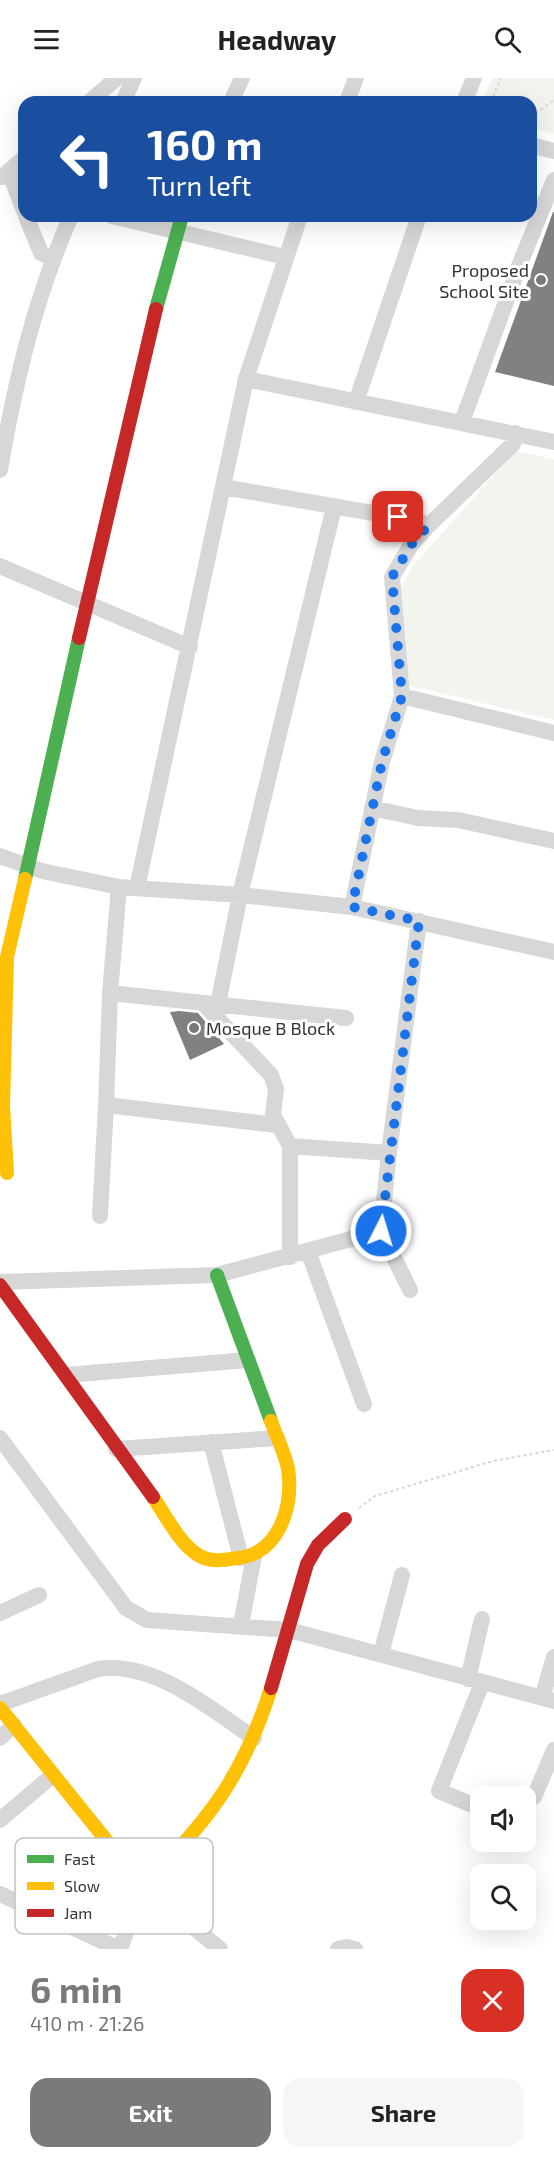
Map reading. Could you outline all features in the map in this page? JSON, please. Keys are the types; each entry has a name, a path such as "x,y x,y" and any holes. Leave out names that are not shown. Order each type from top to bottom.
{"street":[{"path":"96,96 117,78"},
{"path":"126,96 134,78"},
{"path":"234,96 242,78"},
{"path":"351,96 356,78"},
{"path":"466,96 474,78"},
{"path":"537,147 554,151"},
{"path":"18,163 4,175 18,200"},
{"path":"537,222 554,180"},
{"path":"28,222 40,253 52,258"},
{"path":"0,470 16,381 52,258 68,222"},
{"path":"137,888 246,379 298,222"},
{"path":"356,402 417,222"},
{"path":"462,422 537,222"},
{"path":"7,1173 3,1106 7,957 86,602 179,223 285,257"},
{"path":"246,379 554,442"},
{"path":"352,907 372,808 402,696 392,577 411,545 513,444 515,433"},
{"path":"223,487 419,521 428,526"},
{"path":"211,1004 240,895 334,507"},
{"path":"0,566 190,647"},
{"path":"402,696 554,733"},
{"path":"372,808 418,818 458,820 554,841"},
{"path":"0,856 42,871 118,887 240,895 352,907 554,951"},
{"path":"100,1216 110,993 118,887"},
{"path":"410,1290 381,1231 419,921"},
{"path":"110,993 346,1018"},
{"path":"211,1004 273,1078 276,1089 273,1115 276,1125 290,1146 290,1257"},
{"path":"106,1105 276,1125"},
{"path":"290,1146 389,1153"},
{"path":"0,1284 217,1275 381,1231"},
{"path":"308,1251 364,1404"},
{"path":"0,1284 116,1449 197,1556 219,1561 247,1557 273,1538 286,1509 289,1492 288,1468 217,1275"},
{"path":"66,1375 248,1360"},
{"path":"0,1438 126,1608 147,1620 289,1630 548,1700 554,1658"},
{"path":"116,1449 277,1438"},
{"path":"211,1442 247,1557 241,1625"},
{"path":"190,1838 219,1805 254,1738 289,1630 298,1590 311,1556 326,1536 345,1519"},
{"path":"381,1654 402,1575"},
{"path":"0,1613 39,1595"},
{"path":"470,1804 439,1791 475,1681 482,1619"},
{"path":"103,1838 52,1776 0,1706 98,1669 113,1666 170,1682 254,1738"},
{"path":"0,1738 14,1725"},
{"path":"536,1792 554,1750"},
{"path":"0,1820 52,1776"},
{"path":"0,1894 15,1901"},
{"path":"87,1934 120,1949 125,1934"},
{"path":"202,1934 220,1949"},
{"path":"338,1949 355,1949"}],"path":[{"path":"494,96 501,78"},
{"path":"537,113 554,100"},
{"path":"345,1519 375,1496 493,1461 554,1450"}],"shaded area":[{"path":"492,78 554,78 554,134 537,130 537,96 485,96"},
{"path":"515,451 554,459 554,720 407,685 400,590 412,567"}],"building":[{"name":"Proposed School Site","path":"554,212 554,386 495,372"},
{"name":"Mosque B Block","path":"170,1012 198,1013 224,1044 190,1060"}],"traffic: fast":[{"path":"156,309 180,222"},
{"path":"25,879 79,638"},
{"path":"217,1275 271,1421"}],"traffic: slow":[{"path":"7,1173 3,1106 7,957 25,879"},
{"path":"153,1497 179,1536 191,1550 203,1558 218,1560 252,1555 273,1538 286,1512 288,1498 288,1469 271,1421"},
{"path":"189,1838 221,1796 235,1773 260,1720 271,1688"},
{"path":"0,1708 104,1838"}],"traffic: jam":[{"path":"79,638 156,309"},
{"path":"0,1285 153,1497"},
{"path":"271,1688 307,1564 318,1545 345,1519"}],"place":[{"name":"Proposed School Site","path":"541,280"},
{"name":"Mosque B Block","path":"194,1028"}],"route":[{"path":"381,1231 419,921 352,907 382,762 402,696 391,592 392,577 411,545 428,526 419,521 398,517"}]}
